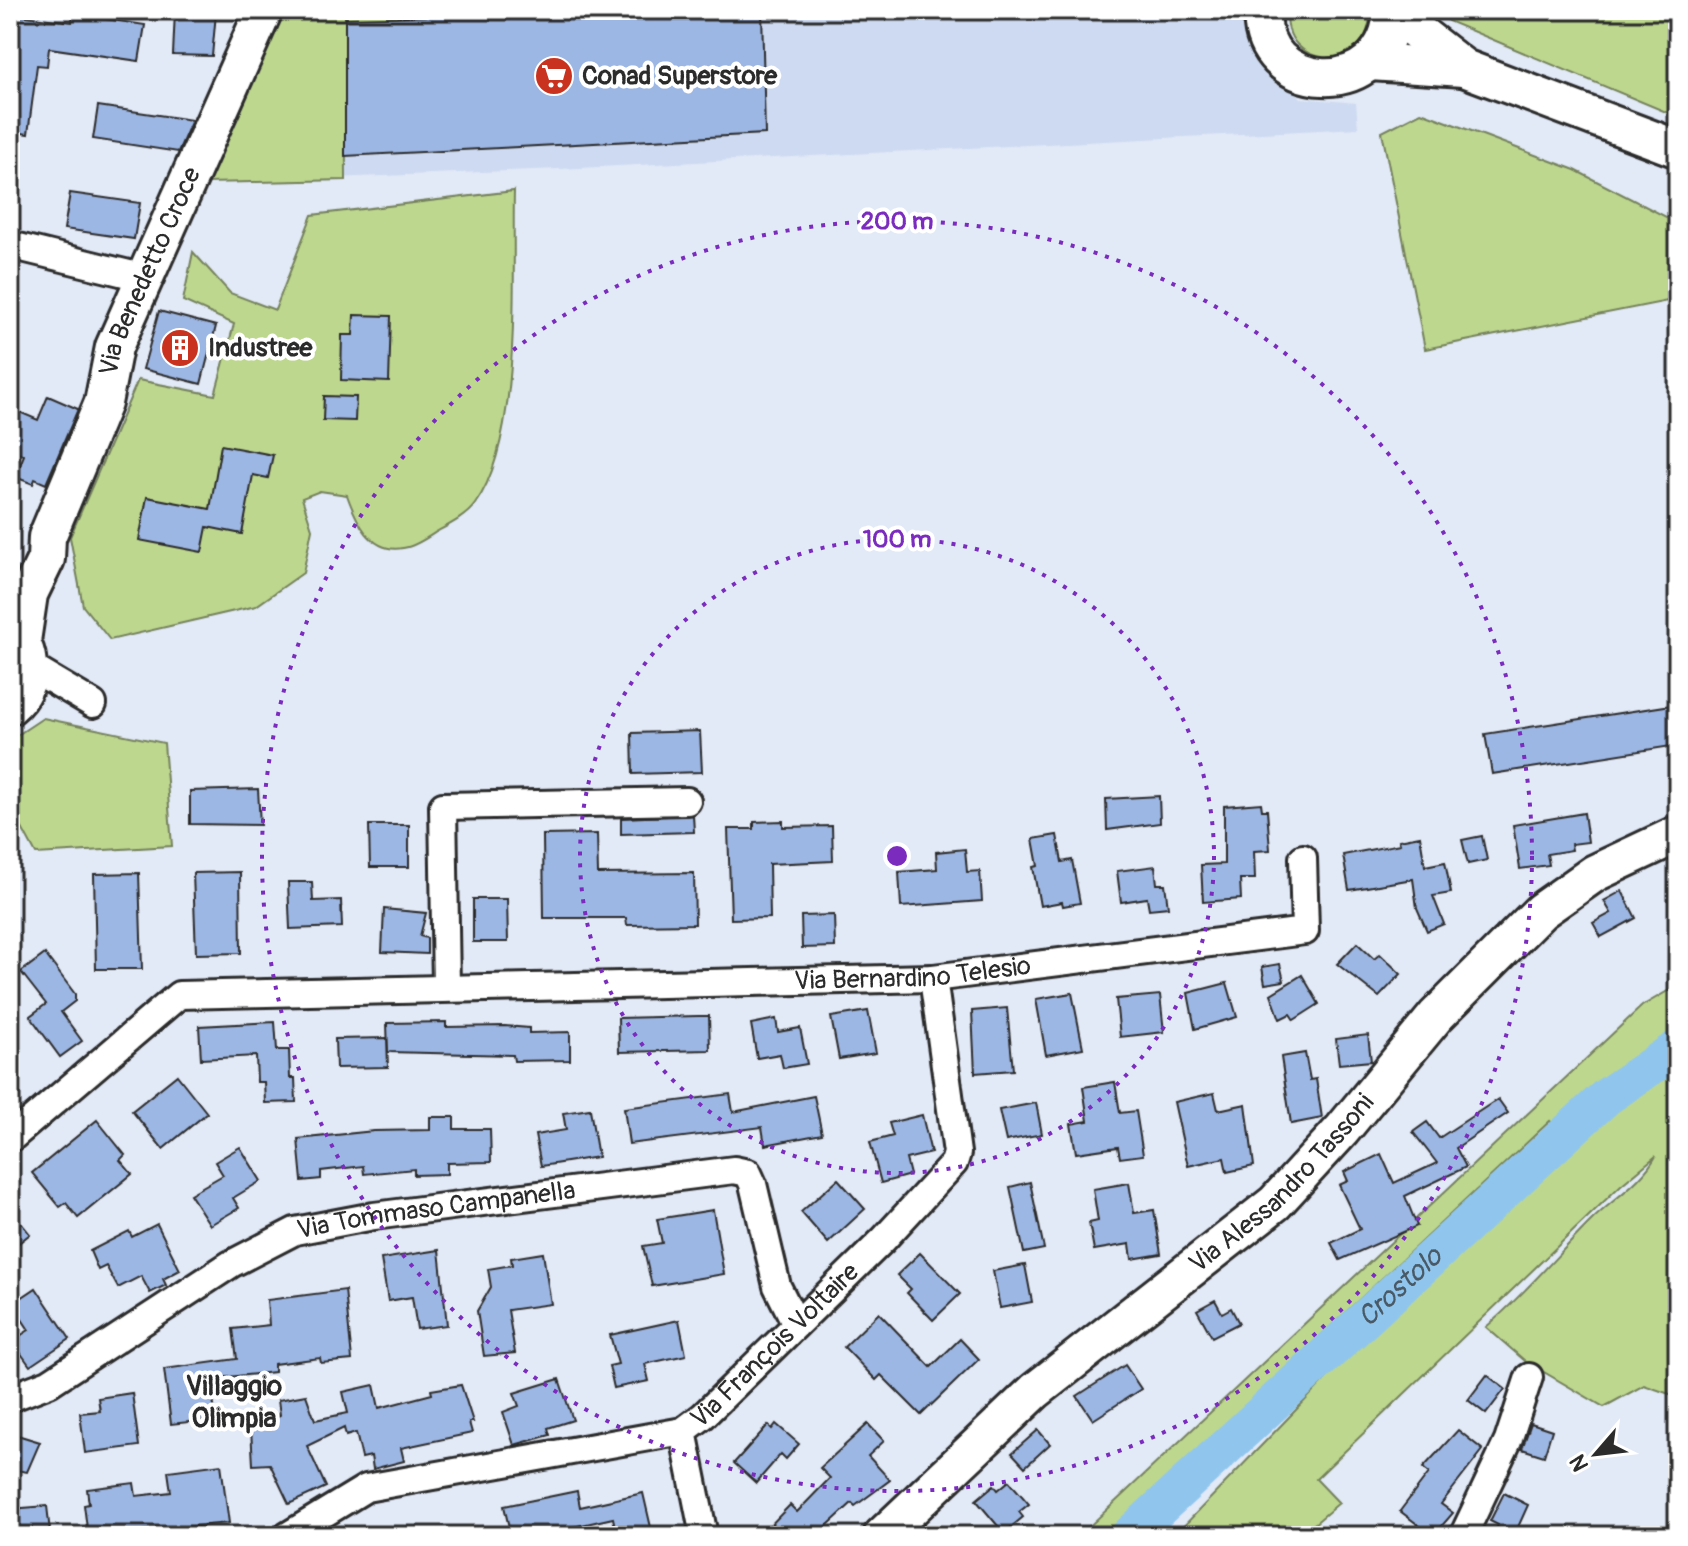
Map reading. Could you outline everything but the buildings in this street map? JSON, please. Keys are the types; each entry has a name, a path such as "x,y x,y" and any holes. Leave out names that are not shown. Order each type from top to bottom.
{"street":[{"name":"Via Benedetto Croce","path":"10,589 47,537 103,403 110,357 264,10"},
{"path":"1259,12 1266,36 1275,52 1305,75 1324,79 1342,77 1370,62 1383,48 1392,11 1464,68"},
{"path":"1370,62 1464,68 1678,149"},
{"path":"10,245 137,276 145,282"},
{"name":"Via Benedetto Croce","path":"19,666 29,594 46,559 47,537"},
{"path":"446,987 443,806 687,801"},
{"name":"Via Alessandro Tassoni","path":"882,1536 1035,1391 1275,1203 1342,1130 1436,1016 1541,911 1605,867 1678,834"},
{"name":"Via Bernardino Telesio","path":"10,1139 179,995 933,978 1305,931 1303,858"},
{"name":"Via François Voltaire","path":"287,1536 366,1488 683,1431 725,1397 795,1322 883,1240 954,1163 957,1153 933,978"},
{"name":"Via Tommaso Campanella","path":"10,1398 49,1383 231,1264 295,1231 374,1216 734,1170 748,1173 753,1184 777,1286 795,1322"},
{"path":"1463,1536 1508,1441 1529,1377"},
{"path":"683,1431 704,1536"}],"shaded area":[{"path":"278,10 1233,10 1254,38 1270,71 1301,98 1356,103 1358,128 559,169 205,183"}],"green space":[{"path":"278,10 406,10 406,17 345,18 346,180 205,183"},
{"path":"1288,10 1370,10 1367,32 1357,47 1343,55 1326,58 1311,54 1297,45 1289,30"},
{"path":"1437,10 1503,10 1509,14 1526,10 1678,10 1678,117 1448,21"},
{"path":"1421,112 1575,170 1678,223 1678,299 1425,349 1382,132"},
{"path":"514,191 512,354 508,398 501,439 490,475 472,508 416,544 391,548 382,546 366,533 347,495 320,491 302,498 312,529 303,573 256,606 110,640 83,606 70,537 138,380 215,395 234,324 183,301 193,252 230,293 275,310 312,215"},
{"path":"43,718 164,743 172,846 36,854 10,806 10,740"},
{"path":"1678,985 1678,1397 1644,1385 1604,1407 1525,1361 1486,1327 1591,1221 1635,1182 1656,1156 1621,1185 1316,1479 1339,1503 1300,1536 1174,1536 1377,1326 1571,1142 1550,1121 1107,1536 1079,1536 1642,1006"}],"waterway":[{"name":"Crostolo","path":"1129,1536 1606,1097 1678,1048"}],"place":[{"name":"Conad Superstore","path":"554,76"},
{"name":"Industree","path":"180,348"}],"district":[{"name":"Villaggio Olimpia","path":"234,1402"}]}
